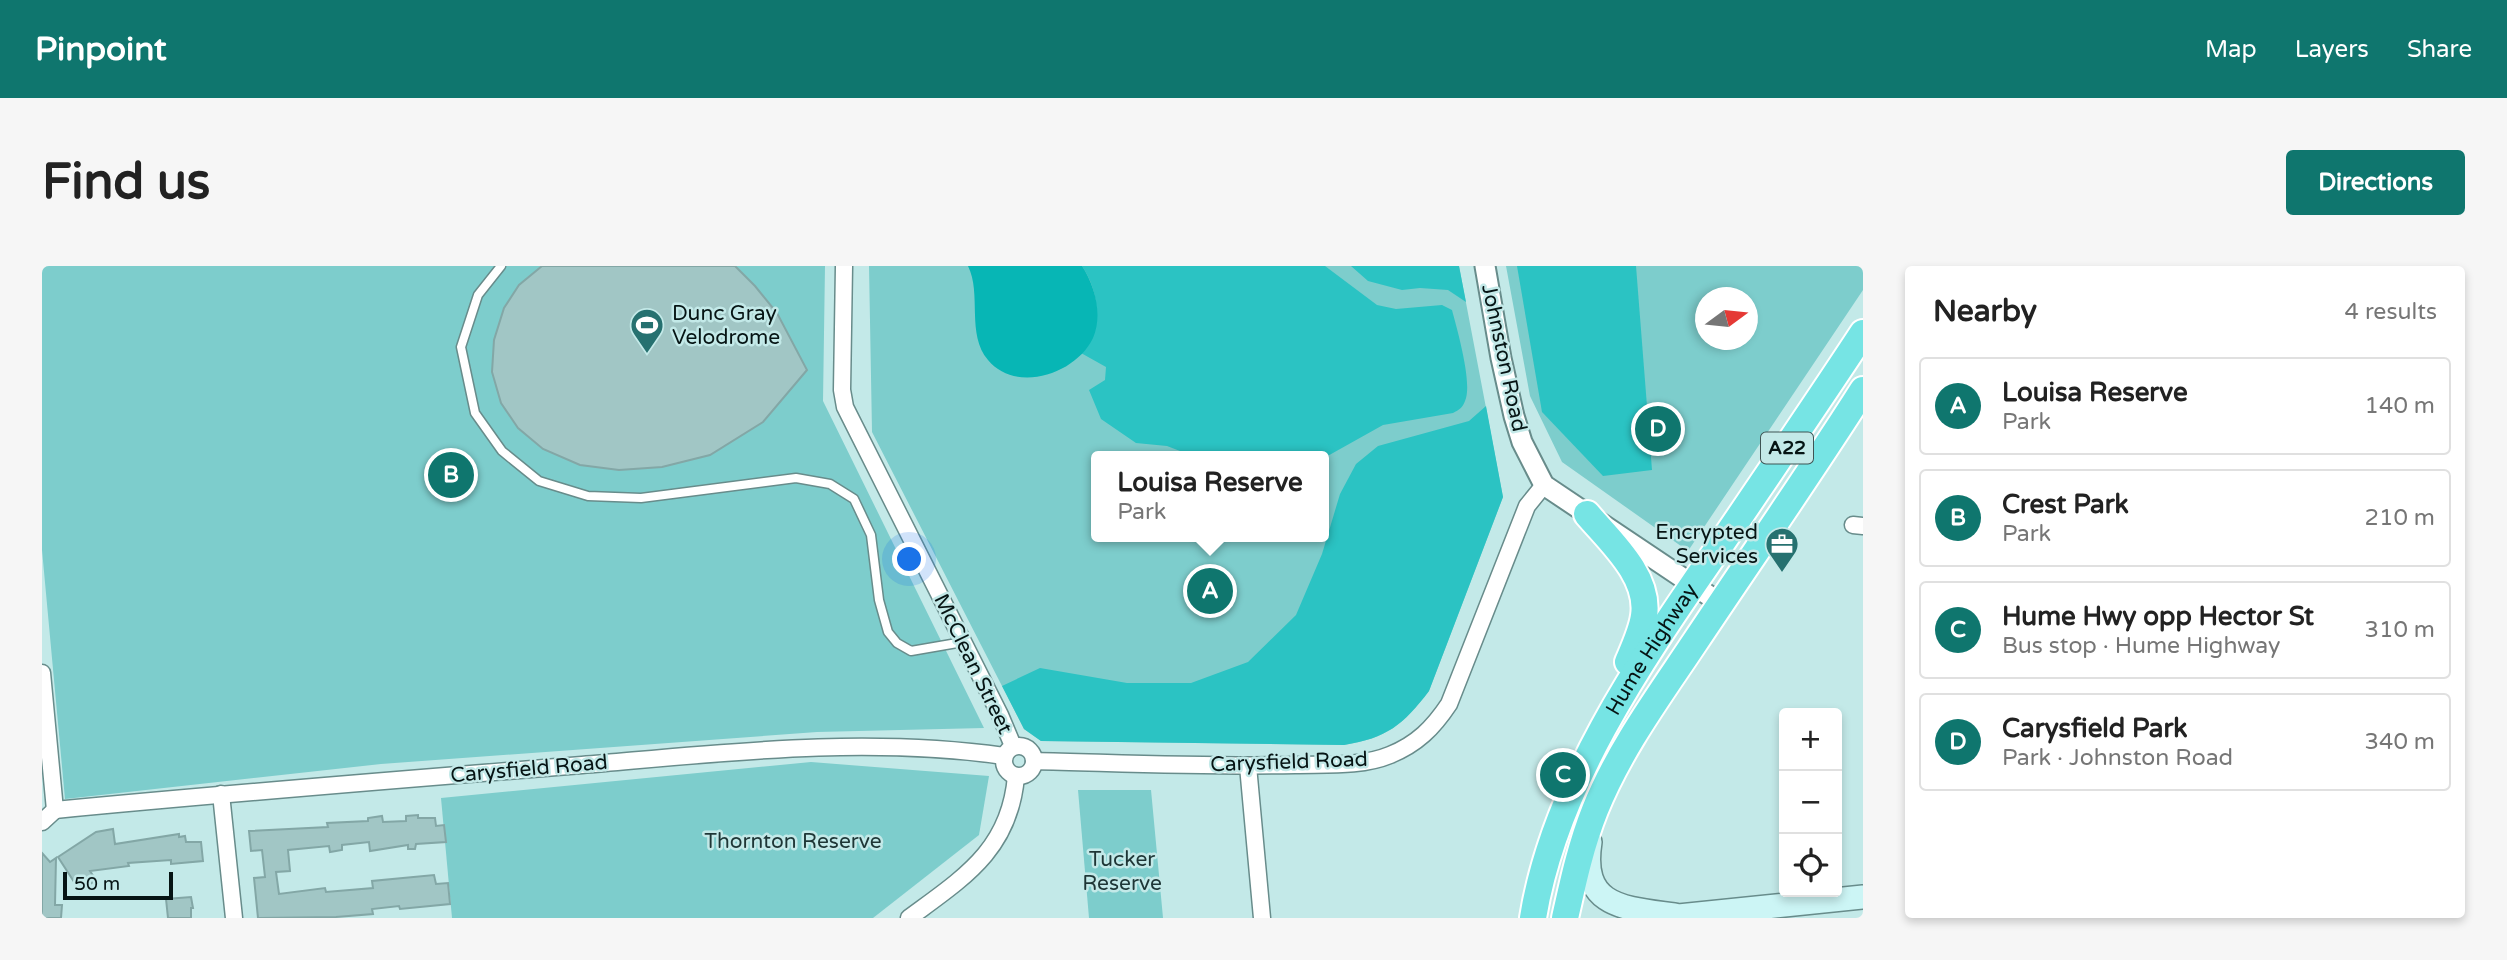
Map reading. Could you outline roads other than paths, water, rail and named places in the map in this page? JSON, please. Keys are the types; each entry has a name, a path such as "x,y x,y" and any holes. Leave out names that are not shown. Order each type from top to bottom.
{"highway":[{"name":"Hume Highway","path":"1533,918 1548,856 1574,787 1609,716 1671,615 1863,334"},
{"name":"Hume Highway","path":"1565,918 1595,810 1618,763 1650,709 1824,453 1863,390"},
{"path":"1587,514 1637,579 1645,608 1644,618 1609,716"}],"main road":[{"path":"1595,810 1590,877 1598,894 1612,904 1671,917 1863,897"}],"street":[{"name":"McClean Street","path":"844,266 842,390 845,407 963,642 1008,751"},
{"name":"Johnston Road","path":"1485,266 1501,358 1521,442 1544,485 1720,603"},
{"name":"Carysfield Road","path":"1034,761 1248,766 1345,764 1376,760 1416,742 1432,729 1461,680 1527,506 1544,485"},
{"path":"42,673 55,810 42,822"},
{"name":"Carysfield Road","path":"55,810 221,794 808,747 919,747 1008,751"},
{"path":"1027,748 1034,761 1031,771 1016,776 1005,768 1008,751 1027,748"},
{"path":"1248,766 1262,918"},
{"path":"909,918 976,866 995,844 1007,821 1015,794 1016,776"},
{"path":"221,794 234,918"}],"lane":[{"path":"501,266 478,295 461,347 475,413 502,452 539,481 588,496 641,498 796,478 830,484 854,499 871,535 879,600 888,632 898,643 911,651 963,642"}],"place":[{"name":"Dunc Gray Velodrome","path":"647,355"},
{"name":"Carysfield Park","path":"1658,429"},
{"name":"Crest Park","path":"451,475"},
{"name":"Encrypted Services","path":"1782,574"},
{"name":"Louisa Reserve","path":"1210,591"},
{"name":"Hume Hwy opp Hector St","path":"1563,775"}],"park label":[{"name":"Thornton Reserve","path":"793,841"},
{"name":"Tucker Reserve","path":"1122,871"}]}
